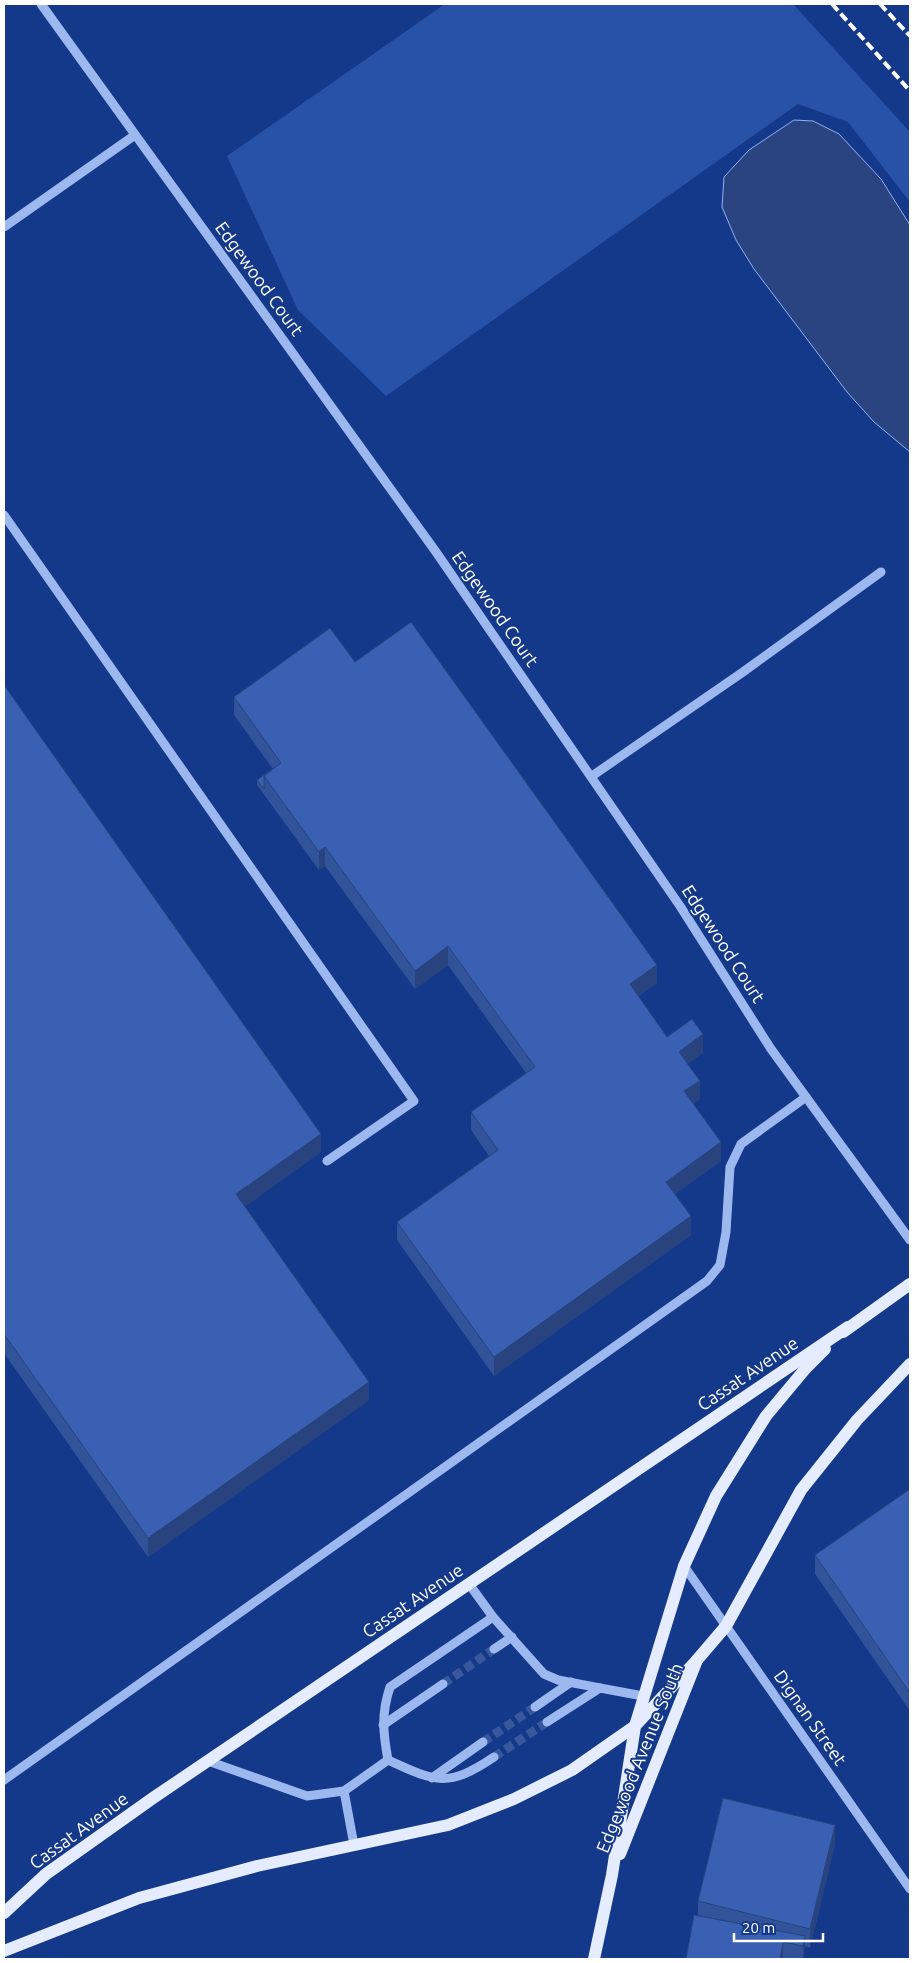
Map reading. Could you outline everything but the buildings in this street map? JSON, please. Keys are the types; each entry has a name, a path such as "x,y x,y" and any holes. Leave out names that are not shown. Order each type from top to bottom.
{"main road":[{"name":"Edgewood Avenue South","path":"594,1959 612,1875 634,1726 684,1566 716,1496 766,1416 806,1368 848,1327 910,1284"},
{"name":"Cassat Avenue","path":"4,1912 46,1874 848,1327"},
{"name":"Edgewood Avenue South","path":"612,1875 698,1660 726,1626 801,1490 857,1420 910,1364"},
{"path":"4,1951 140,1898 257,1866 448,1825 514,1799 572,1770 634,1726 698,1660"}],"street":[{"name":"Edgewood Court","path":"41,4 430,544 680,906 771,1049 910,1240"},
{"path":"4,227 135,135"},
{"path":"4,515 414,1101 327,1162"},
{"path":"592,776 742,672 881,572"},
{"path":"4,1780 707,1281 720,1265 726,1232 730,1167 741,1144 806,1096"},
{"name":"Dignan Street","path":"684,1566 910,1889"},
{"path":"469,1584 493,1617 544,1674 571,1682 644,1696"},
{"path":"388,1760 383,1725 384,1706 390,1687 493,1617"},
{"path":"494,1649 512,1637"},
{"path":"535,1706 571,1682"},
{"path":"383,1725 443,1684"},
{"path":"547,1722 600,1688"},
{"path":"432,1778 483,1742"},
{"path":"388,1760 432,1778 442,1779 469,1774 494,1757"},
{"path":"208,1762 307,1796 344,1790 388,1760"},
{"path":"344,1790 354,1845"}],"shaded area":[{"path":"445,4 793,4 910,132 910,202 848,122 798,104 386,396 298,310 227,156"},
{"path":"794,120 813,121 839,134 881,179 910,225 910,452 874,422 847,392 754,269 736,240 722,207 724,177 749,150"}],"tunnel":[{"path":"443,1684 494,1649"},
{"path":"483,1742 535,1707"},
{"path":"494,1757 547,1722"}],"railway":[{"path":"832,4 910,91"},
{"path":"880,4 910,36"}]}
